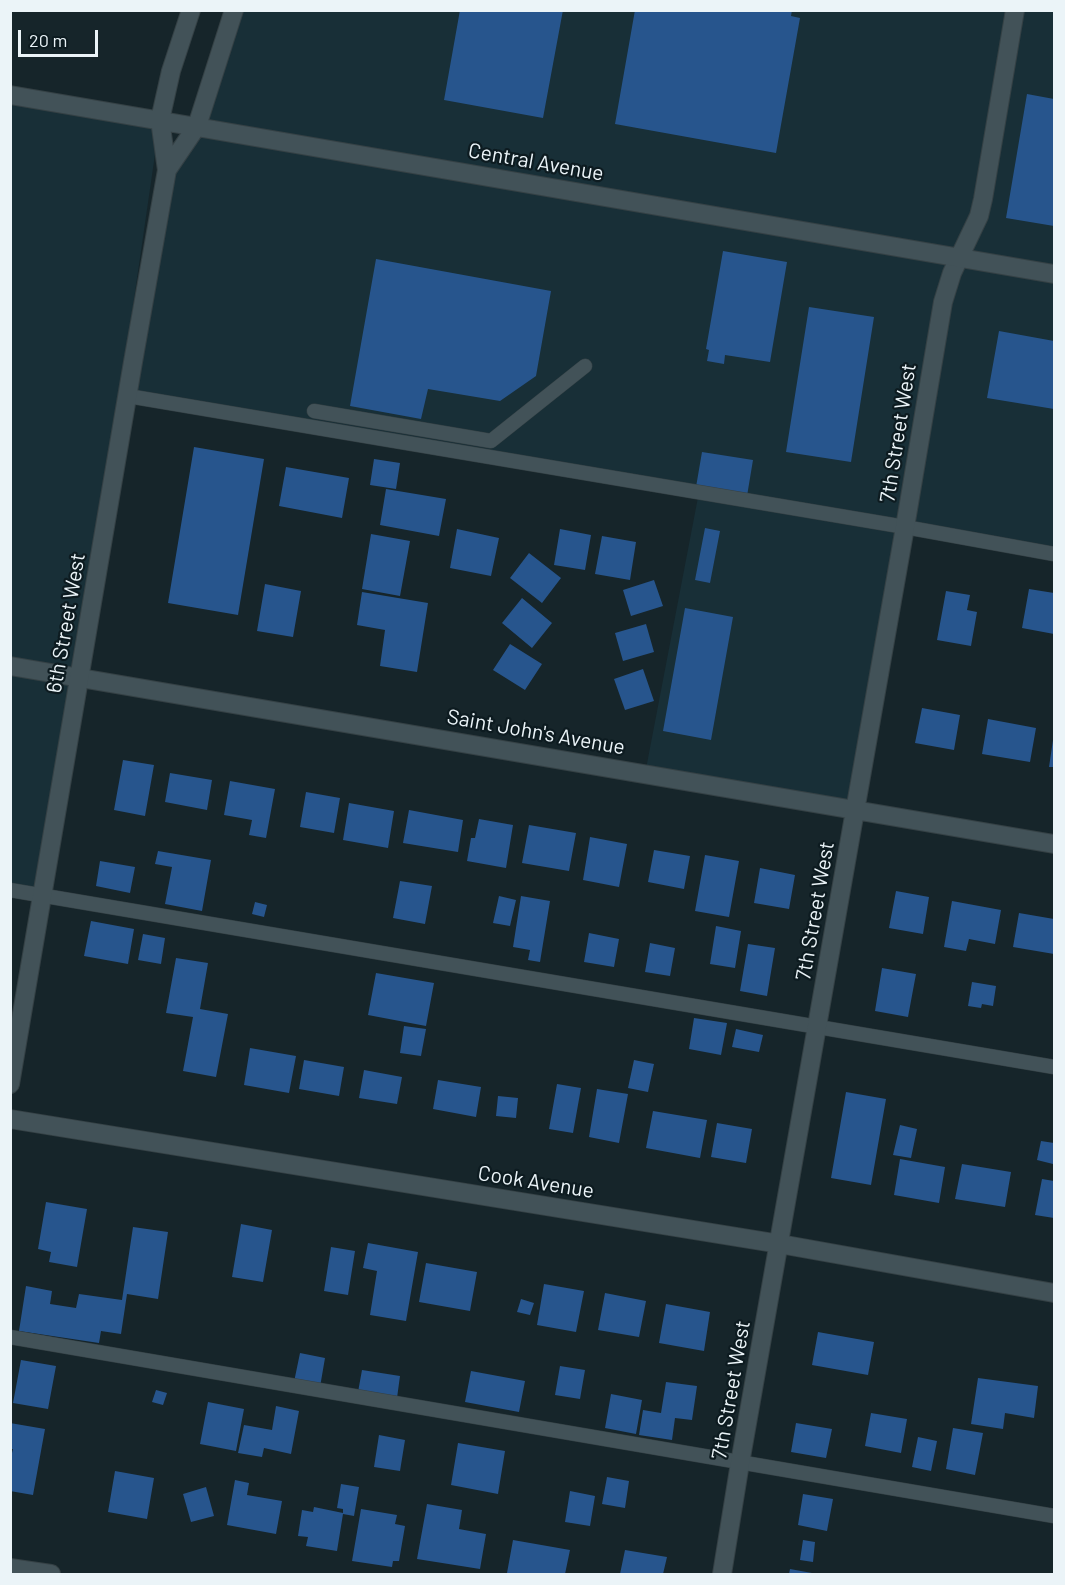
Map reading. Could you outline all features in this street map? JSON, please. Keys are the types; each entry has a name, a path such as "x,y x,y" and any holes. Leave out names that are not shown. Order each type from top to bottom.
{"street":[{"name":"6th Street West","path":"10,1084 167,170 160,120 171,71 191,10"},
{"name":"6th Street West","path":"167,170 197,126 234,10"},
{"name":"7th Street West","path":"722,1575 906,527 943,302 952,273 979,216 1015,10"},
{"name":"Central Avenue","path":"10,95 1054,274"},
{"name":"Saint John's Avenue","path":"10,666 1054,844"},
{"name":"Cook Avenue","path":"10,1119 780,1244 1054,1293"},
{"path":"10,1568 51,1575"}],"lane":[{"path":"314,411 491,441 585,366"},
{"path":"128,396 1054,554"},
{"path":"10,890 1054,1067"},
{"path":"10,1337 1054,1516"}],"shaded area":[{"path":"241,11 1054,11 1054,554 905,527 856,810 645,774 699,492 128,396 167,170"},
{"path":"10,86 160,120 79,678 42,895 10,890"}],"building":[{"path":"460,10 563,10 543,118 444,100"},
{"path":"635,10 792,10 791,16 800,18 776,153 615,124"},
{"path":"1027,94 1054,99 1054,226 1006,218"},
{"path":"723,251 787,262 770,362 725,355 724,364 707,361 709,350 706,349"},
{"path":"376,259 551,291 536,376 500,401 428,389 421,419 350,406"},
{"path":"809,307 874,317 851,462 786,452"},
{"path":"999,331 1054,341 1054,409 987,398"},
{"path":"194,447 264,459 238,615 168,603"},
{"path":"702,452 753,460 747,496 696,487"},
{"path":"374,459 400,463 396,489 370,485"},
{"path":"286,467 349,478 342,518 279,506"},
{"path":"386,489 446,499 439,536 380,525"},
{"path":"705,528 720,531 710,583 695,580"},
{"path":"457,529 499,538 491,576 450,568"},
{"path":"560,529 591,535 585,570 554,565"},
{"path":"371,534 410,541 400,596 362,589"},
{"path":"602,536 636,542 630,580 595,574"},
{"path":"529,553 561,578 542,603 510,578"},
{"path":"654,580 663,606 631,616 623,590"},
{"path":"265,584 301,591 293,637 257,631"},
{"path":"1029,589 1054,593 1054,634 1022,628"},
{"path":"946,591 970,595 967,610 977,612 971,646 937,640"},
{"path":"362,592 428,603 417,672 380,666 385,630 357,625"},
{"path":"522,598 552,623 532,648 502,623"},
{"path":"685,608 733,617 711,740 663,731"},
{"path":"646,624 654,652 623,661 615,633"},
{"path":"510,644 542,664 525,690 493,670"},
{"path":"643,669 654,701 625,710 614,679"},
{"path":"922,708 960,715 954,750 915,743"},
{"path":"988,719 1036,728 1030,762 982,754"},
{"path":"1053,740 1054,767 1049,767"},
{"path":"123,760 154,765 145,816 114,810"},
{"path":"170,773 212,780 207,810 165,802"},
{"path":"230,781 275,789 266,838 249,835 252,820 224,815"},
{"path":"306,792 340,798 334,833 300,827"},
{"path":"349,803 394,811 388,848 343,840"},
{"path":"409,810 463,820 458,852 403,843"},
{"path":"479,819 513,825 506,868 467,861 471,838 475,838"},
{"path":"529,825 576,833 569,871 522,863"},
{"path":"590,837 627,844 619,887 583,880"},
{"path":"654,850 690,856 684,889 648,882"},
{"path":"158,851 211,860 202,911 165,904 172,867 155,864"},
{"path":"705,855 739,861 729,917 695,911"},
{"path":"100,861 135,867 130,893 96,886"},
{"path":"760,868 795,875 789,909 754,903"},
{"path":"400,881 432,886 425,924 393,918"},
{"path":"896,891 929,897 923,934 889,928"},
{"path":"499,896 516,900 510,926 493,923"},
{"path":"521,896 550,901 540,962 528,960 530,950 513,947"},
{"path":"952,901 1001,910 995,944 969,939 966,951 944,947"},
{"path":"255,902 267,905 264,917 252,914"},
{"path":"1019,913 1054,919 1054,954 1013,947"},
{"path":"91,921 134,929 128,964 84,956"},
{"path":"716,926 741,931 735,968 710,964"},
{"path":"589,933 619,939 614,967 584,962"},
{"path":"143,934 165,938 161,964 138,960"},
{"path":"650,943 675,948 670,976 645,972"},
{"path":"748,944 775,948 767,996 740,991"},
{"path":"176,958 208,963 200,1009 228,1014 216,1077 183,1071 193,1017 166,1013"},
{"path":"882,968 916,974 908,1017 875,1011"},
{"path":"376,973 434,983 426,1026 368,1015"},
{"path":"972,982 996,986 993,1006 982,1004 981,1008 968,1006"},
{"path":"694,1018 727,1023 721,1055 689,1049"},
{"path":"404,1026 426,1029 421,1056 400,1053"},
{"path":"736,1029 763,1035 759,1052 732,1047"},
{"path":"250,1048 296,1056 289,1093 244,1085"},
{"path":"304,1060 344,1067 339,1096 299,1089"},
{"path":"634,1060 654,1064 648,1092 628,1088"},
{"path":"364,1070 402,1077 397,1104 359,1098"},
{"path":"438,1080 481,1087 476,1117 433,1109"},
{"path":"557,1084 581,1088 573,1133 549,1129"},
{"path":"597,1089 628,1094 619,1143 589,1137"},
{"path":"846,1092 886,1099 871,1185 831,1178"},
{"path":"498,1096 518,1098 516,1118 496,1116"},
{"path":"653,1111 707,1120 700,1158 646,1148"},
{"path":"717,1123 752,1129 746,1163 711,1157"},
{"path":"900,1125 917,1129 911,1158 893,1155"},
{"path":"1041,1141 1054,1143 1053,1164 1037,1160"},
{"path":"900,1159 945,1167 939,1203 894,1195"},
{"path":"962,1164 1011,1172 1005,1207 955,1199"},
{"path":"1042,1179 1054,1181 1054,1218 1035,1215"},
{"path":"46,1202 87,1209 77,1267 49,1262 51,1252 38,1249"},
{"path":"241,1224 272,1230 263,1282 232,1277"},
{"path":"133,1227 168,1232 158,1299 127,1294 121,1334 101,1331 99,1343 19,1331 26,1286 52,1291 50,1304 76,1308 79,1294 122,1300"},
{"path":"368,1243 418,1252 406,1321 370,1315 377,1271 363,1268"},
{"path":"331,1247 355,1251 348,1295 324,1291"},
{"path":"426,1263 477,1272 470,1311 419,1302"},
{"path":"544,1284 584,1291 576,1332 537,1325"},
{"path":"605,1293 646,1301 639,1337 598,1330"},
{"path":"521,1299 534,1303 530,1315 517,1312"},
{"path":"666,1304 710,1312 704,1351 659,1343"},
{"path":"818,1332 874,1342 868,1375 812,1365"},
{"path":"300,1353 325,1358 320,1387 294,1382"},
{"path":"21,1360 56,1366 48,1409 13,1403"},
{"path":"560,1366 585,1370 580,1399 555,1395"},
{"path":"362,1370 400,1376 397,1398 358,1392"},
{"path":"471,1371 525,1381 519,1412 465,1402"},
{"path":"978,1378 1038,1386 1034,1418 1005,1413 1003,1429 971,1424"},
{"path":"666,1382 697,1386 692,1420 675,1418 672,1440 639,1435 643,1410 661,1413"},
{"path":"156,1390 167,1393 163,1405 152,1402"},
{"path":"611,1394 642,1400 636,1434 605,1428"},
{"path":"208,1402 244,1409 236,1451 200,1444"},
{"path":"276,1406 299,1411 291,1454 264,1448 262,1457 238,1453 244,1425 272,1430"},
{"path":"871,1413 907,1419 901,1453 865,1446"},
{"path":"10,1423 45,1429 33,1495 10,1491 10,1461 13,1449 10,1449"},
{"path":"796,1423 832,1429 826,1458 791,1452"},
{"path":"953,1428 983,1433 975,1475 946,1469"},
{"path":"379,1435 405,1440 400,1471 374,1467"},
{"path":"918,1437 937,1441 931,1471 912,1467"},
{"path":"458,1443 505,1451 498,1494 451,1485"},
{"path":"115,1471 154,1478 147,1519 108,1512"},
{"path":"607,1477 629,1481 625,1508 602,1504"},
{"path":"235,1480 249,1483 247,1495 282,1501 276,1534 227,1525"},
{"path":"341,1484 359,1487 354,1516 343,1514 337,1551 306,1546 308,1537 298,1536 302,1510 313,1512 314,1507 343,1513 343,1509 337,1508"},
{"path":"206,1487 214,1516 191,1522 183,1494"},
{"path":"570,1491 595,1496 590,1526 565,1522"},
{"path":"803,1494 833,1499 827,1531 798,1525"},
{"path":"427,1504 462,1510 459,1529 486,1534 480,1569 417,1559"},
{"path":"361,1509 397,1515 395,1524 405,1526 399,1561 393,1561 392,1567 352,1561"},
{"path":"513,1540 570,1550 565,1574 507,1573"},
{"path":"803,1540 815,1542 813,1562 800,1560"},
{"path":"625,1550 667,1557 663,1574 620,1574"},
{"path":"790,1569 812,1573 812,1574 789,1574"}]}
